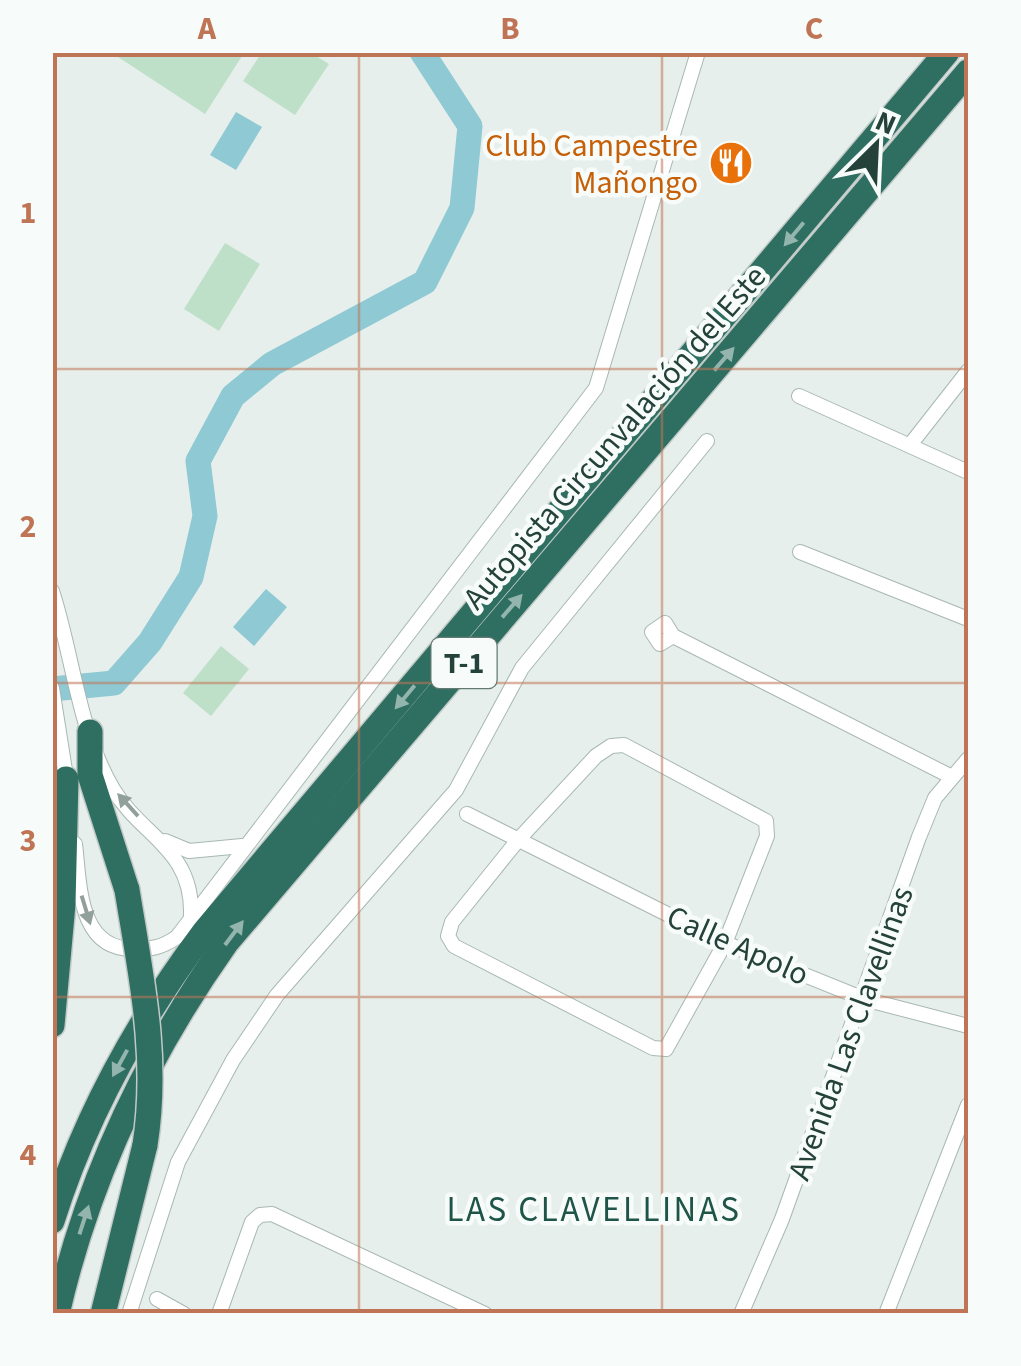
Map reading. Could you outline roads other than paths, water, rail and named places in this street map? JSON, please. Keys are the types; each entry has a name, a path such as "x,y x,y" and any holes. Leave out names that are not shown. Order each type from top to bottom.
{"highway":[{"name":"Autopista Circunvalación del Este","path":"52,1221 110,1080 156,1000 204,931 947,52"},
{"name":"Autopista Circunvalación del Este","path":"57,1314 87,1210 122,1120 168,1030 226,943 968,72"},
{"path":"90,732 90,775 127,890 152,1054 154,1094 146,1145 103,1314"},
{"path":"52,1025 63,904 66,779"}],"street":[{"path":"52,688 61,719 87,920 100,938 117,949 159,949 177,937 242,846 596,388 698,52"},
{"path":"910,445 968,372"},
{"path":"799,396 968,472"},
{"path":"130,1314 178,1162 232,1060 277,995 456,790 522,668 707,440"},
{"path":"800,552 968,619"},
{"path":"52,591 90,732 114,790 183,872 191,892 190,916"},
{"path":"673,636 952,777"},
{"path":"624,745 766,821 767,836 725,943 666,1049 652,1048 454,946 448,936 452,922 518,840 596,756 610,746 624,745"},
{"name":"Avenida Las Clavellinas","path":"741,1314 782,1219 864,999 918,838 935,798 968,759"},
{"name":"Calle Apolo","path":"467,814 725,943 864,999 968,1026"},
{"path":"158,838 189,851 242,846"},
{"path":"886,1314 968,1105"},
{"path":"219,1314 252,1222 260,1215 272,1214 485,1314"},
{"path":"157,1299 184,1314"}],"water":[{"path":"236,112 262,127 236,170 210,155"},
{"path":"266,589 287,607 254,646 233,627"}],"waterway":[{"path":"52,689 114,683 150,642 191,577 205,516 198,461 233,396 272,364 425,282 462,208 470,126 422,52"}],"place":[{"name":"Club Campestre Mañongo","path":"731,163"}],"district":[{"name":"LAS CLAVELLINAS","path":"594,1209"}]}
